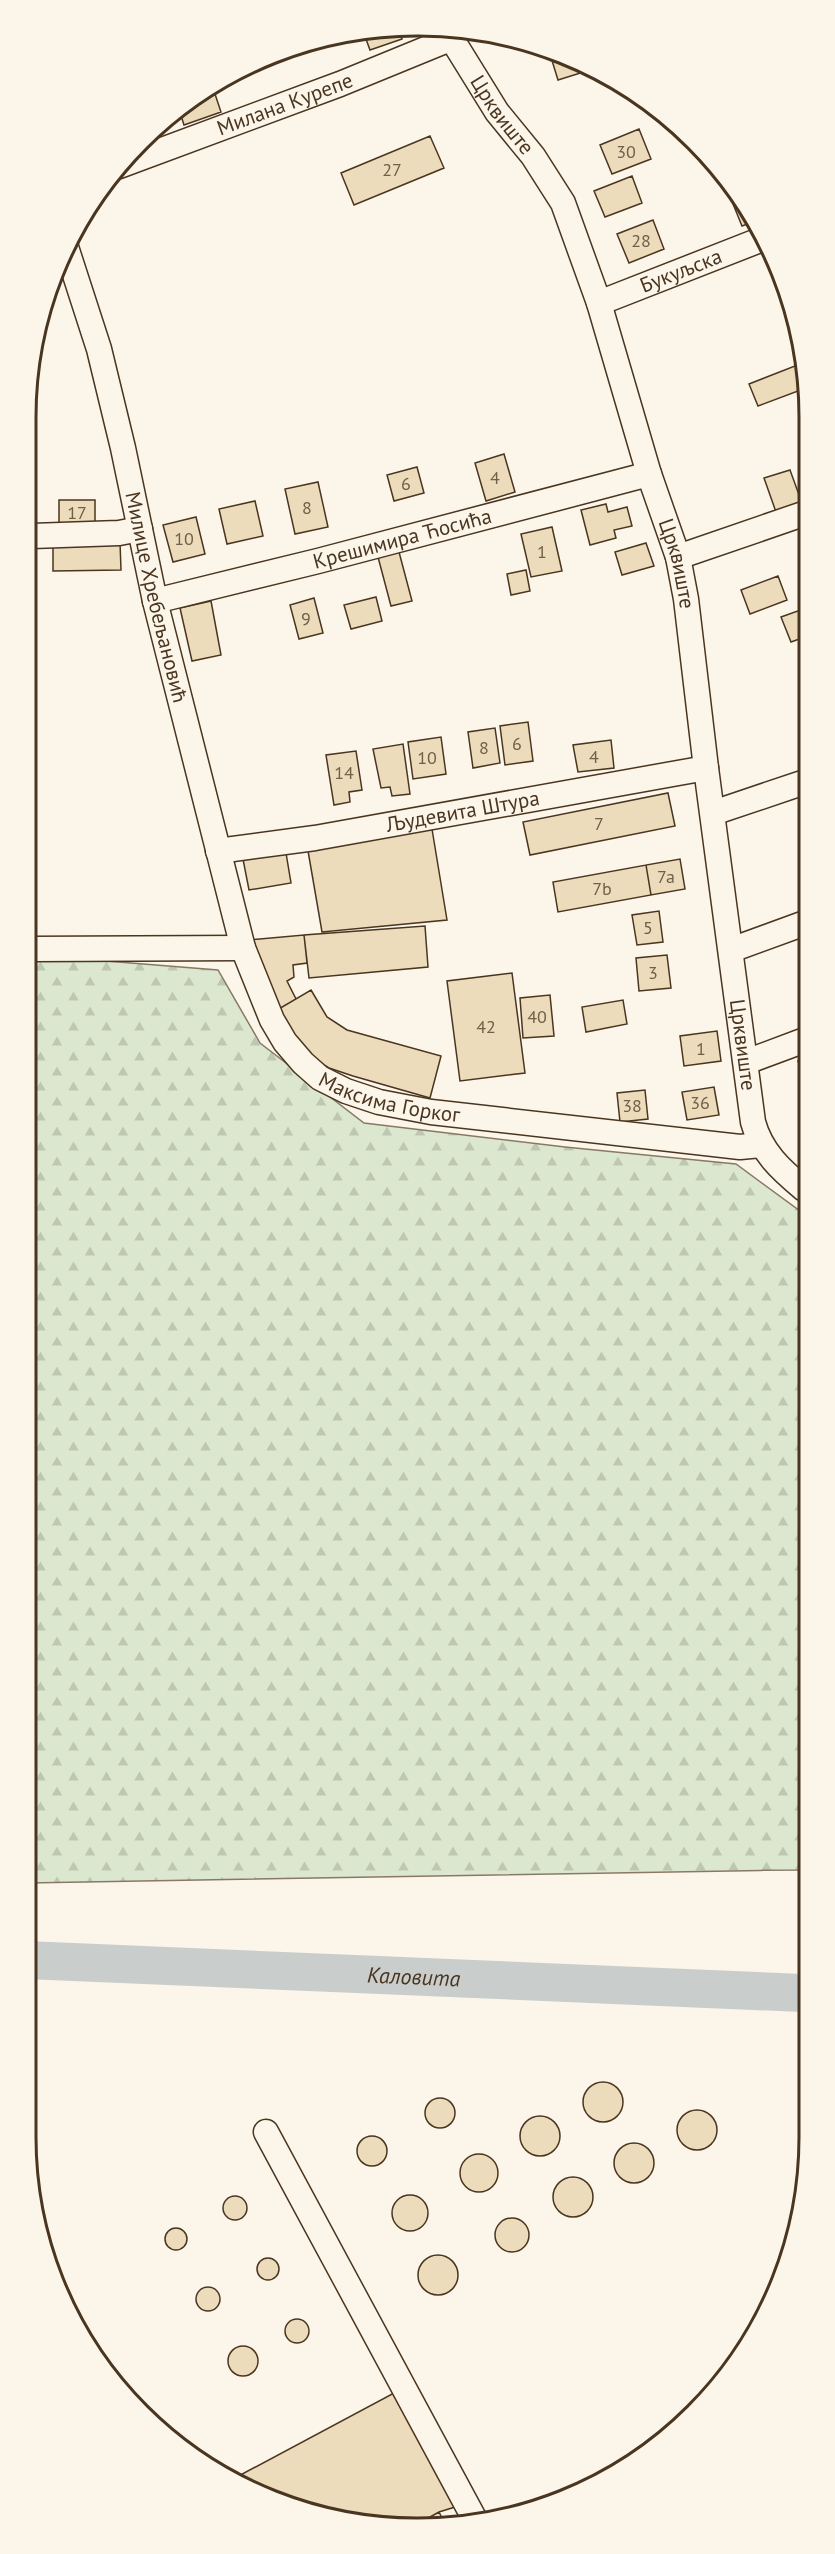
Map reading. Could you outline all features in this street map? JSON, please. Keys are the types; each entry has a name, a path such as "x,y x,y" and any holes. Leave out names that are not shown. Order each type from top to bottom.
{"street":[{"name":"Милана Курепе","path":"137,159 340,84 442,37"},
{"name":"Црквиште","path":"450,38 497,112 533,156 555,188 572,225 649,474 678,557 686,599 753,1122 761,1145"},
{"name":"Букуљска","path":"598,303 756,242"},
{"name":"Милице Хребељановић","path":"70,260 99,349 123,448 155,601 243,948"},
{"name":"Крешимира Ћосића","path":"155,601 649,474"},
{"path":"678,557 799,515"},
{"path":"36,536 119,533 140,529"},
{"name":"Људевита Штура","path":"218,851 315,838 706,768"},
{"path":"713,813 799,784"},
{"path":"731,950 799,925"},
{"path":"36,948 243,948"},
{"name":"Максима Горког","path":"243,948 272,1020 285,1042 320,1078 346,1091 379,1102 431,1112 741,1147 761,1145"},
{"path":"746,1062 799,1042"},
{"path":"761,1145 778,1167 799,1186"},
{"path":"266,2132 472,2514"}],"green space":[{"path":"36,955 218,970 260,1043 364,1123 565,1147 736,1164 799,1210 799,1870 36,1883"}],"building":[{"path":"401,37 402,39 370,50 366,39"},
{"path":"552,61 581,73 558,80"},
{"path":"215,94 221,112 184,125 182,118"},
{"path":"639,129 651,159 612,174 600,145"},
{"path":"430,136 444,168 354,205 341,173"},
{"path":"632,176 642,203 605,217 594,191"},
{"path":"732,202 746,224 742,226"},
{"path":"653,220 664,249 629,263 617,234"},
{"path":"796,366 798,391 758,406 749,384"},
{"path":"504,454 515,492 486,501 475,463"},
{"path":"417,467 424,493 394,501 387,475"},
{"path":"790,470 799,495 799,504 776,512 764,478"},
{"path":"318,482 328,527 295,534 285,489"},
{"path":"59,500 95,500 95,526 59,527"},
{"path":"255,501 263,536 227,544 219,509"},
{"path":"606,504 608,512 627,507 632,526 614,530 616,538 590,545 581,510"},
{"path":"196,517 205,554 173,562 163,525"},
{"path":"552,527 562,571 531,577 521,534"},
{"path":"120,542 121,570 53,571 53,543"},
{"path":"646,543 654,566 622,575 615,552"},
{"path":"399,552 412,601 391,606 378,557"},
{"path":"526,570 530,591 511,595 507,574"},
{"path":"778,576 787,600 750,614 741,590"},
{"path":"376,597 382,621 351,629 344,605"},
{"path":"314,598 323,633 299,639 290,605"},
{"path":"211,601 221,655 192,661 180,608"},
{"path":"799,611 799,639 791,642 781,617"},
{"path":"528,722 533,761 505,765 500,726"},
{"path":"495,728 500,763 473,768 468,732"},
{"path":"441,737 446,774 413,779 408,742"},
{"path":"611,740 614,768 578,772 573,745"},
{"path":"403,744 410,794 392,796 390,787 381,788 373,749"},
{"path":"356,751 362,790 349,792 350,802 334,805 326,755"},
{"path":"668,793 675,826 530,855 523,822"},
{"path":"431,823 447,920 322,932 307,845"},
{"path":"285,847 291,883 249,890 242,854"},
{"path":"680,859 685,889 651,895 646,865"},
{"path":"646,865 651,895 558,912 553,882"},
{"path":"659,911 663,942 637,945 632,915"},
{"path":"425,926 428,967 309,978 304,935"},
{"path":"304,935 307,963 293,965 294,977 287,981 296,999 277,1010 249,940"},
{"path":"667,955 671,988 639,991 636,958"},
{"path":"512,973 525,1073 460,1081 447,981"},
{"path":"311,990 327,1017 347,1030 441,1056 430,1098 329,1068 314,1059 291,1034 277,1010"},
{"path":"550,995 554,1036 523,1038 520,998"},
{"path":"623,1000 627,1024 586,1032 582,1007"},
{"path":"717,1031 721,1061 684,1066 680,1036"},
{"path":"714,1087 719,1115 687,1120 682,1092"},
{"path":"645,1090 648,1119 620,1122 617,1093"},
{"path":"603,2082 611,2083 617,2088 622,2094 622,2110 617,2116 611,2121 603,2122 595,2121 589,2116 584,2110 583,2102 584,2094 589,2088 595,2083"},
{"path":"440,2098 451,2102 455,2113 451,2124 440,2128 429,2124 425,2113 429,2102"},
{"path":"697,2110 705,2111 711,2116 716,2122 716,2138 711,2144 705,2149 697,2150 689,2149 683,2144 678,2138 677,2130 678,2122 683,2116 689,2111"},
{"path":"540,2116 548,2117 554,2122 559,2128 559,2144 554,2150 548,2155 540,2156 532,2155 526,2150 521,2144 520,2136 521,2128 526,2122 532,2117"},
{"path":"372,2136 378,2137 386,2145 386,2157 378,2165 372,2166 366,2165 358,2157 357,2151 358,2145 366,2137"},
{"path":"634,2143 642,2144 648,2149 653,2155 653,2171 648,2177 642,2182 634,2183 626,2182 620,2177 615,2171 614,2163 615,2155 620,2149 626,2144"},
{"path":"479,2154 492,2160 498,2173 492,2186 479,2192 466,2186 460,2173 466,2160"},
{"path":"573,2177 587,2183 593,2197 587,2211 573,2217 559,2211 553,2197 559,2183"},
{"path":"410,2195 423,2200 428,2213 423,2226 410,2231 397,2226 392,2213 397,2200"},
{"path":"235,2196 240,2197 246,2203 246,2213 240,2219 235,2220 230,2219 224,2213 223,2208 224,2203 230,2197"},
{"path":"512,2218 524,2223 529,2235 524,2247 512,2252 500,2247 495,2235 500,2223"},
{"path":"176,2228 184,2231 187,2239 184,2247 176,2250 168,2247 165,2239 168,2231"},
{"path":"438,2255 452,2261 458,2275 452,2289 438,2295 424,2289 418,2275 424,2261"},
{"path":"268,2258 276,2261 279,2269 276,2277 268,2280 260,2277 257,2269 260,2261"},
{"path":"208,2287 216,2291 220,2299 216,2307 208,2311 200,2307 196,2299 200,2291"},
{"path":"297,2319 305,2323 309,2331 305,2339 297,2343 289,2339 285,2331 289,2323"},
{"path":"243,2346 249,2347 257,2355 257,2367 249,2375 243,2376 237,2375 229,2367 228,2361 229,2355 237,2347"},
{"path":"394,2393 455,2507 429,2518 368,2515 295,2498 241,2475"},
{"path":"439,2512 442,2517 429,2518"}],"waterway":[{"name":"Каловита","path":"36,1960 799,1993"}]}
